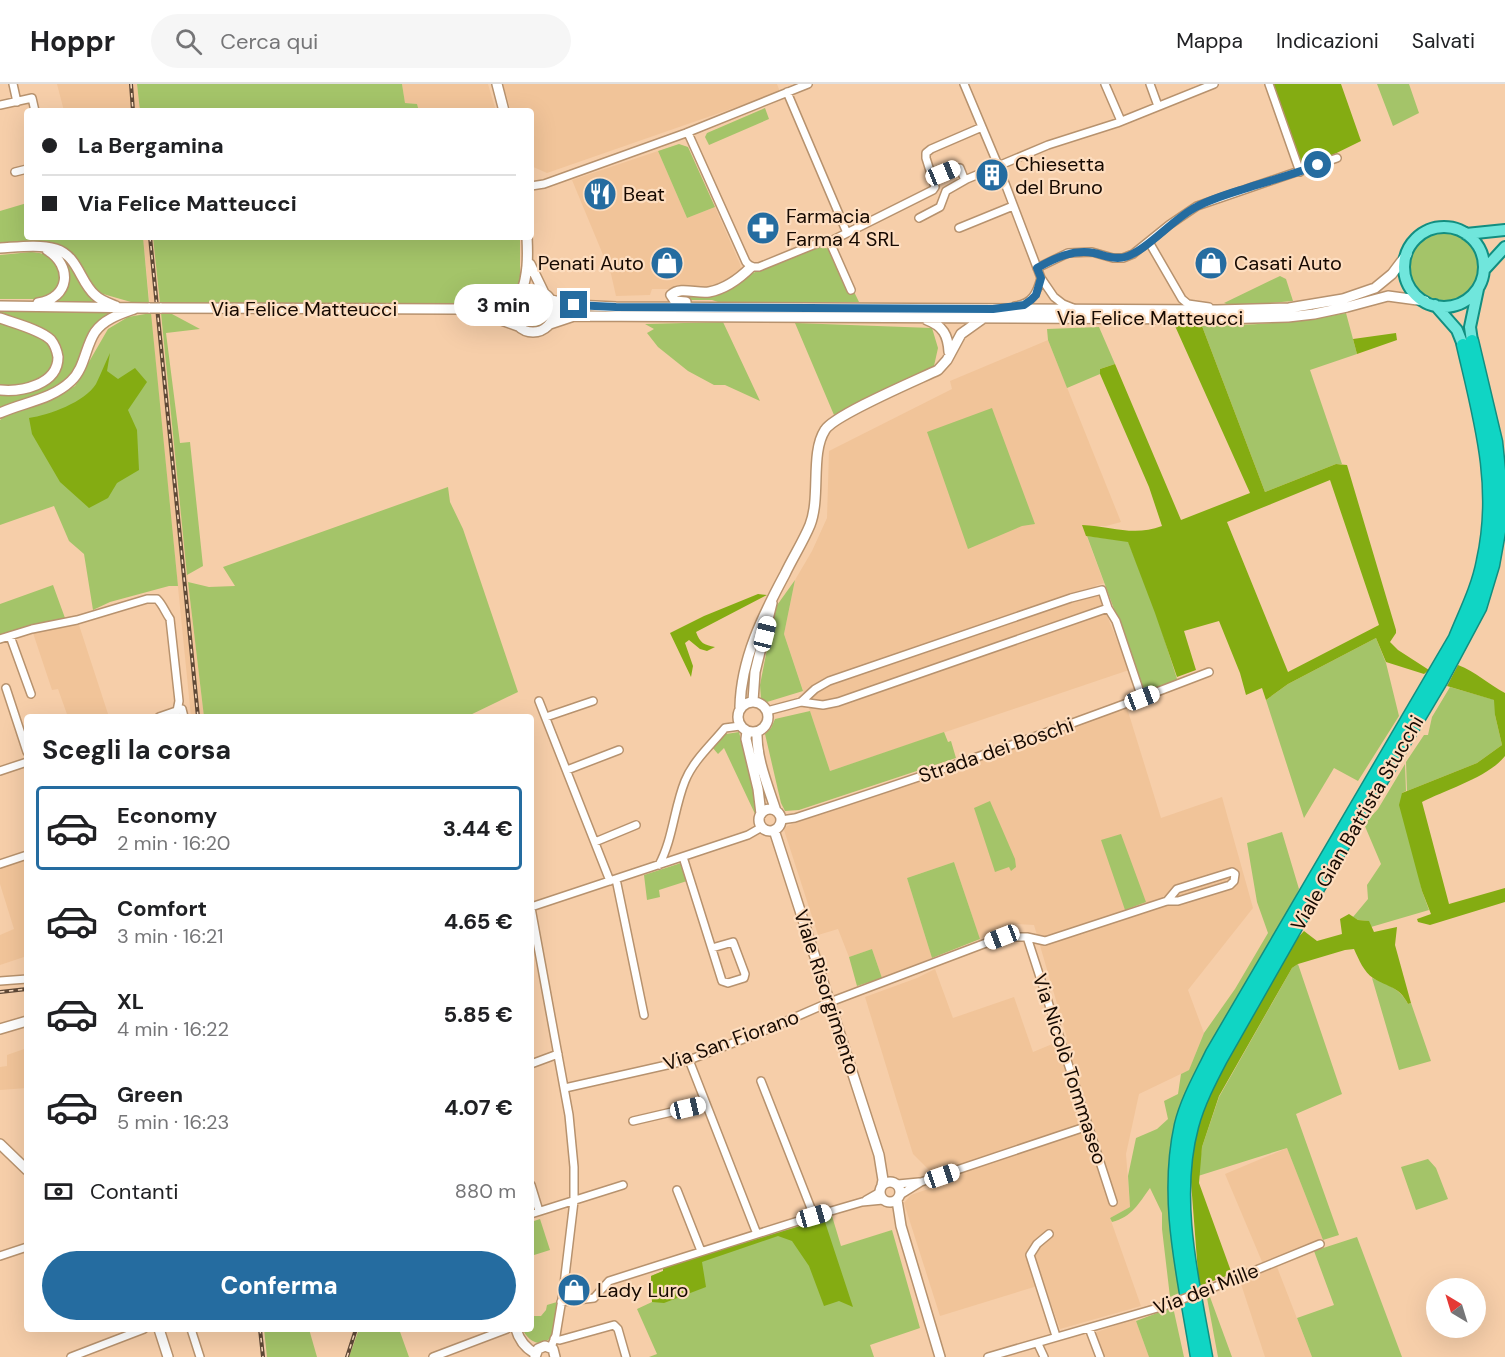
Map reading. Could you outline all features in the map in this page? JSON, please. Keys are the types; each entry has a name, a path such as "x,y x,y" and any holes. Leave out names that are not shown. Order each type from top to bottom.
{"highway":[{"name":"Viale Gian Battista Stucchi","path":"1197,1357 1176,1229 1174,1192 1181,1123 1212,1053 1455,638 1471,601 1483,562 1489,514 1489,469 1467,343"},
{"name":"Viale Gian Battista Stucchi","path":"1206,1357 1186,1229 1187,1159 1195,1118 1205,1091 1227,1048 1329,869 1441,681 1480,608 1493,565 1500,526 1500,467 1496,442 1467,343"}],"main road":[{"path":"497,84 503,108"},
{"path":"1450,227 1466,234 1474,240 1481,252 1484,270 1480,284 1471,296 1461,303 1446,306 1430,303 1412,290 1405,267 1407,254 1418,237 1432,229 1450,227"},
{"path":"1466,234 1505,230"},
{"path":"527,240 529,261 535,278 548,296 554,312 550,324"},
{"path":"20,306 46,302 60,292 64,284 65,276 61,262 42,247"},
{"path":"1484,270 1505,247"},
{"path":"0,248 57,249 66,254 75,264 95,296 121,308"},
{"name":"Via Felice Matteucci","path":"457,309 518,296 530,290 584,306 1217,310 1289,308 1343,299 1375,288 1392,274 1407,254"},
{"path":"519,326 512,313 526,278 529,261"},
{"path":"720,308 710,302 676,302 672,300 671,295 678,291 712,291 734,282 751,267"},
{"name":"Viale Gian Battista Stucchi","path":"1467,343 1480,284"},
{"name":"Via Felice Matteucci","path":"134,309 457,309 482,313 531,332 545,329 550,324 574,316 584,315 923,319 1260,318 1320,313 1388,296 1430,303"},
{"name":"Viale Gian Battista Stucchi","path":"1430,303 1467,343"},
{"path":"0,306 134,309"},
{"path":"0,413 50,396 62,389 74,379 81,368 96,332 111,319 134,309"},
{"path":"0,318 48,337 56,347 58,358 52,374 40,383 21,389 0,390"},
{"path":"741,707 741,692 748,659 763,615 810,525 816,502 820,442 825,428 848,413 938,370 947,360 961,334 984,318"},
{"path":"923,319 940,327 946,333 949,342 947,360"},
{"path":"753,701 755,672 773,598"},
{"path":"743,729 757,732 764,728 767,722 767,711 760,703 753,701 744,704 738,713 758,789 761,814 759,821 768,831 780,826 779,816 760,758 757,732"},
{"path":"761,814 767,810 779,816"},
{"name":"Viale Risorgimento","path":"774,830 879,1155 883,1180 901,1226 939,1357"},
{"path":"0,1029 24,1022"},
{"path":"0,1144 24,1167"},
{"name":"Viale Risorgimento","path":"879,1155 896,1183"},
{"path":"887,1181 896,1183 901,1190 888,1195 887,1181"},
{"path":"160,1332 168,1357"},
{"path":"517,1332 522,1343 536,1355 542,1346 553,1343 555,1357"}],"street":[{"path":"13,84 17,102"},
{"path":"534,186 688,133 808,84"},
{"path":"964,84 1041,278 1054,297 1075,309"},
{"path":"1105,84 1121,121"},
{"path":"1150,84 1158,106"},
{"path":"918,218 940,207 946,191 967,179 1048,145 1121,121 1214,84"},
{"path":"1269,84 1300,172"},
{"path":"787,92 847,233"},
{"path":"0,105 32,98 34,108"},
{"path":"852,290 831,245 833,240 933,190 935,187 926,153 982,127"},
{"path":"688,133 746,262 751,267 759,267 818,243"},
{"path":"1037,268 1068,253 1092,252 1113,258 1124,258 1133,254 1197,206 1337,158"},
{"path":"943,173 960,168 964,178 967,179"},
{"path":"15,172 24,170"},
{"path":"959,228 1013,206"},
{"path":"1149,242 1182,299 1188,303 1217,310"},
{"path":"993,309 1024,305 1036,295 1041,278"},
{"path":"801,702 815,689 829,681 1071,598 1102,590 1108,608 1116,621 1142,698"},
{"path":"0,639 147,599 157,599 170,619 179,701 177,711"},
{"path":"767,711 801,702 823,705 838,702 1108,608"},
{"path":"10,636 31,694"},
{"name":"Strada dei Boschi","path":"779,816 795,818 962,763 1209,672"},
{"path":"6,688 24,743"},
{"path":"539,701 595,842 613,880 644,1015"},
{"path":"546,717 593,701"},
{"path":"168,714 182,709 183,714"},
{"path":"658,865 665,853 685,781 692,768 725,728 743,729"},
{"path":"567,770 619,750"},
{"path":"0,771 24,763"},
{"path":"595,842 636,825"},
{"path":"534,906 748,835 762,827"},
{"path":"0,864 24,856"},
{"path":"683,857 712,948 725,983 744,978 746,974 733,942 712,948"},
{"name":"Via San Fiorano","path":"564,1089 689,1060 830,1002 1002,937 1027,937 1045,941 1167,901 1178,901 1230,885 1234,881 1235,874 1232,872 1177,888 1167,901"},
{"name":"Via Nicolò Tommaseo","path":"1027,937 1113,1202"},
{"path":"535,949 569,1115 574,1167 574,1202 561,1302 553,1343"},
{"path":"0,981 24,978"},
{"path":"534,1063 558,1054"},
{"path":"689,1060 757,1234"},
{"path":"761,1081 814,1216"},
{"path":"633,1121 706,1104"},
{"path":"561,1302 594,1298 609,1281 888,1195 1088,1126"},
{"path":"896,1183 921,1182"},
{"path":"535,1213 623,1185"},
{"path":"677,1190 701,1251"},
{"path":"1049,1234 1037,1244 1030,1255 1056,1336"},
{"name":"Via dei Mille","path":"988,1357 1161,1307 1320,1244"},
{"path":"0,1256 24,1248"},
{"path":"553,1343 614,1325 618,1329 626,1357"},
{"path":"1089,1328 1100,1357"},
{"path":"71,1357 136,1332"},
{"path":"192,1332 200,1357"},
{"path":"433,1357 499,1332"},
{"path":"1038,1344 1044,1357"}],"shaded area":[{"path":"57,84 137,84 140,108 63,108"},
{"path":"402,84 488,84 495,108 418,108 417,104 405,103"},
{"path":"503,84 777,84 780,92 547,173 534,167 534,108 510,108"},
{"path":"658,151 687,218 715,207 741,270 734,278 710,289 652,289 650,295 616,296 611,274 572,180"},
{"path":"143,240 153,240 204,714 191,714"},
{"path":"1048,340 1121,522 1106,526 1083,526 1104,583 1095,586 1129,670 830,771 784,634 795,580 812,551 827,518 829,451 952,389 950,381"},
{"path":"79,625 108,714 67,714 58,689 52,690 33,633"},
{"path":"1127,708 1161,818 1222,797 1253,908 1188,990 1204,1033 1189,1070 1139,1094 1126,1154 1130,1207 1110,1218 1141,1306 1060,1329 1044,1284 940,1316 904,1203 911,1195 934,1187 932,1173 913,1154 865,997 935,969 953,1018 1014,997 1033,1052 1067,1038 1034,925 1014,924 980,939 954,862 907,878 932,958 882,978 872,949 849,957 838,929 818,935 784,830 787,826"},
{"path":"24,860 24,957 0,965 0,935 14,929 0,884 0,868"},
{"path":"24,1049 24,1088 0,1090 0,1067 7,1066 7,1055"},
{"path":"1287,1148 1323,1240 1263,1264 1225,1174"},
{"path":"1277,1267 1312,1357 1265,1357 1240,1281"},
{"path":"1134,1319 1149,1357 1104,1357 1095,1335 1097,1332"}],"green space":[{"path":"137,84 402,84 405,103 417,104 418,108 140,108"},
{"path":"1271,84 1341,84 1361,141 1304,169"},
{"path":"1377,84 1409,84 1419,113 1393,126"},
{"path":"765,108 769,119 709,145 705,137 707,133"},
{"path":"679,144 688,147 715,207 687,218 658,151"},
{"path":"24,204 24,240 143,240 149,303 131,302 96,292 52,244 0,243 0,211"},
{"path":"1451,232 1464,238 1473,247 1477,253 1479,267 1477,281 1469,292 1458,300 1437,302 1419,292 1411,281 1409,260 1419,242 1430,234"},
{"path":"153,240 520,240 520,284 504,295 471,303 160,303"},
{"path":"816,247 833,249 859,302 721,303 712,300 680,300 681,296 708,294 722,290 748,275"},
{"path":"31,252 49,256 55,262 61,271 59,288 42,299 0,299 0,255"},
{"path":"64,257 100,303 52,302 66,265"},
{"path":"1280,276 1286,279 1293,301 1232,306 1224,303"},
{"path":"534,293 546,298 551,310 546,322 534,327 522,322 517,310 522,298"},
{"path":"0,312 113,313 72,375 62,385 37,397 18,401 0,409 0,393 40,386 60,353 35,327"},
{"path":"151,313 178,586 169,586 110,602 93,610 84,554 69,541 54,506 0,525 0,420 9,413 39,404 75,386 108,329 128,317"},
{"path":"161,313 172,314 200,329 166,333 180,443 190,442 203,566 187,575"},
{"path":"1346,313 1357,354 1310,370 1342,464 1336,464 1265,492 1202,326 1274,323"},
{"path":"0,322 34,333 50,344 53,352 53,365 44,378 27,384 0,387"},
{"path":"723,322 760,401 725,385 714,385 688,371 658,347 647,333 654,329 645,324"},
{"path":"795,323 932,328 938,348 934,366 834,415"},
{"path":"1175,326 1202,326 1265,492 1336,464 1347,465 1396,630 1390,642 1398,650 1429,670 1424,674 1386,662 1376,638 1288,684 1266,700 1262,688 1246,695 1240,673 1219,621 1184,631 1196,670 1177,677 1128,542 1086,536 1082,525 1132,531 1162,526 1149,487 1100,374 1100,369 1115,364 1181,520 1250,493","holes":["1330,480 1379,625 1288,672 1227,522"]},
{"path":"1099,327 1115,364 1100,369 1100,374 1067,388 1048,340 1047,329"},
{"path":"1396,333 1397,340 1357,354 1353,339"},
{"path":"110,353 107,371 118,379 135,368 147,382 128,410 137,430 139,470 117,483 108,498 89,508 60,482 32,434 29,418 56,411 91,391"},
{"path":"992,408 1035,524 1022,526 968,549 927,432"},
{"path":"448,487 450,502 463,529 518,692 472,714 204,714 188,582 209,587 235,586 223,567"},
{"path":"1087,536 1128,541 1156,613 1178,682 1145,693"},
{"path":"795,580 784,634 803,691 767,702 761,699 760,685 775,608"},
{"path":"53,585 65,618 27,626 0,637 0,604"},
{"path":"758,594 767,595 696,632 703,643 715,647 707,651 700,649 689,640 685,643 693,666 691,677 670,633"},
{"path":"1376,638 1386,663 1399,716 1358,781 1334,768 1304,818 1266,700 1288,684"},
{"path":"1458,665 1505,693 1505,756 1498,764 1478,777 1422,802 1449,904 1505,888 1505,902 1430,925 1418,922 1417,919 1431,914 1422,891 1399,805 1402,793 1477,763 1502,745 1494,700 1447,686"},
{"path":"1450,687 1495,700 1495,715 1502,745 1477,763 1407,791 1406,762 1424,735 1428,735 1432,717"},
{"path":"810,711 830,771 944,732 948,742 951,741 956,758 799,810 785,811 781,803 765,734 775,719"},
{"path":"739,732 758,807 756,816 724,748 718,754 712,747 726,734"},
{"path":"1405,764 1406,791 1402,793 1422,891 1429,910 1371,927 1368,921 1353,917 1368,899 1367,885 1381,864 1364,824 1378,809"},
{"path":"990,801 1015,859 1016,867 1011,871 1009,867 995,872 974,808"},
{"path":"1282,832 1299,889 1170,1172 1169,1217 1179,1293 1170,1297 1162,1213 1150,1188 1125,1217 1112,1222 1110,1218 1130,1207 1128,1176 1136,1138 1157,1129 1168,1119 1164,1101 1178,1094 1181,1074 1189,1070 1204,1033 1235,989 1268,933 1257,902 1247,843"},
{"path":"1121,834 1146,902 1125,910 1101,840"},
{"path":"954,862 980,939 932,958 907,878"},
{"path":"681,863 687,881 659,890 660,897 647,900 644,875"},
{"path":"1349,914 1358,920 1369,921 1374,932 1397,927 1395,945 1411,1003 1408,1004 1397,990 1370,975 1354,949 1298,964 1292,968 1219,1096 1202,1147 1199,1183 1232,1274 1199,1286 1190,1169 1196,1128 1212,1086 1290,946 1304,931 1317,941 1342,934 1340,919"},
{"path":"872,949 882,978 857,986 849,957"},
{"path":"1298,964 1342,1094 1296,1114 1339,1235 1323,1240 1287,1148 1198,1176 1202,1147 1219,1097 1292,968"},
{"path":"1372,978 1393,988 1408,1004 1411,1003 1431,1061 1399,1070"},
{"path":"1428,1159 1436,1168 1448,1199 1416,1210 1401,1167"},
{"path":"832,1216 841,1246 892,1230 920,1328 870,1345 874,1357 649,1357 657,1354 637,1309 652,1302 651,1276 663,1271 663,1267"},
{"path":"540,1219 550,1250 534,1255 534,1221"},
{"path":"824,1219 853,1307 839,1301 824,1306 809,1266 792,1241 778,1236 702,1262 706,1287 664,1303 652,1302 651,1276 663,1271 663,1267"},
{"path":"1357,1237 1402,1357 1312,1357 1297,1318 1334,1305 1314,1251"},
{"path":"1210,1297 1232,1357 1218,1357 1207,1298"},
{"path":"557,1302 553,1333 546,1342 537,1343 527,1337 524,1332 534,1332 534,1316 541,1316 547,1305"},
{"path":"1173,1307 1184,1357 1149,1357 1136,1321"},
{"path":"264,1332 310,1332 317,1357 267,1357"},
{"path":"358,1332 400,1332 409,1357 349,1357"}],"railway":[{"path":"131,84 133,108"},
{"path":"150,240 198,714"},
{"path":"0,992 24,989"},
{"path":"260,1332 263,1357"},
{"path":"347,1357 355,1332"}],"place":[{"name":"Chiesetta del Bruno","path":"992,175"},
{"name":"Beat","path":"600,194"},
{"name":"Farmacia Farma 4 SRL","path":"763,228"},
{"name":"Penati Auto","path":"667,263"},
{"name":"Casati Auto","path":"1211,263"},
{"name":"Lady Luro","path":"574,1290"}],"route":[{"path":"574,305 993,309 1024,305 1036,295 1041,278 1037,268 1051,261 1068,253 1080,252 1124,258 1133,254 1197,206 1318,165"}]}
